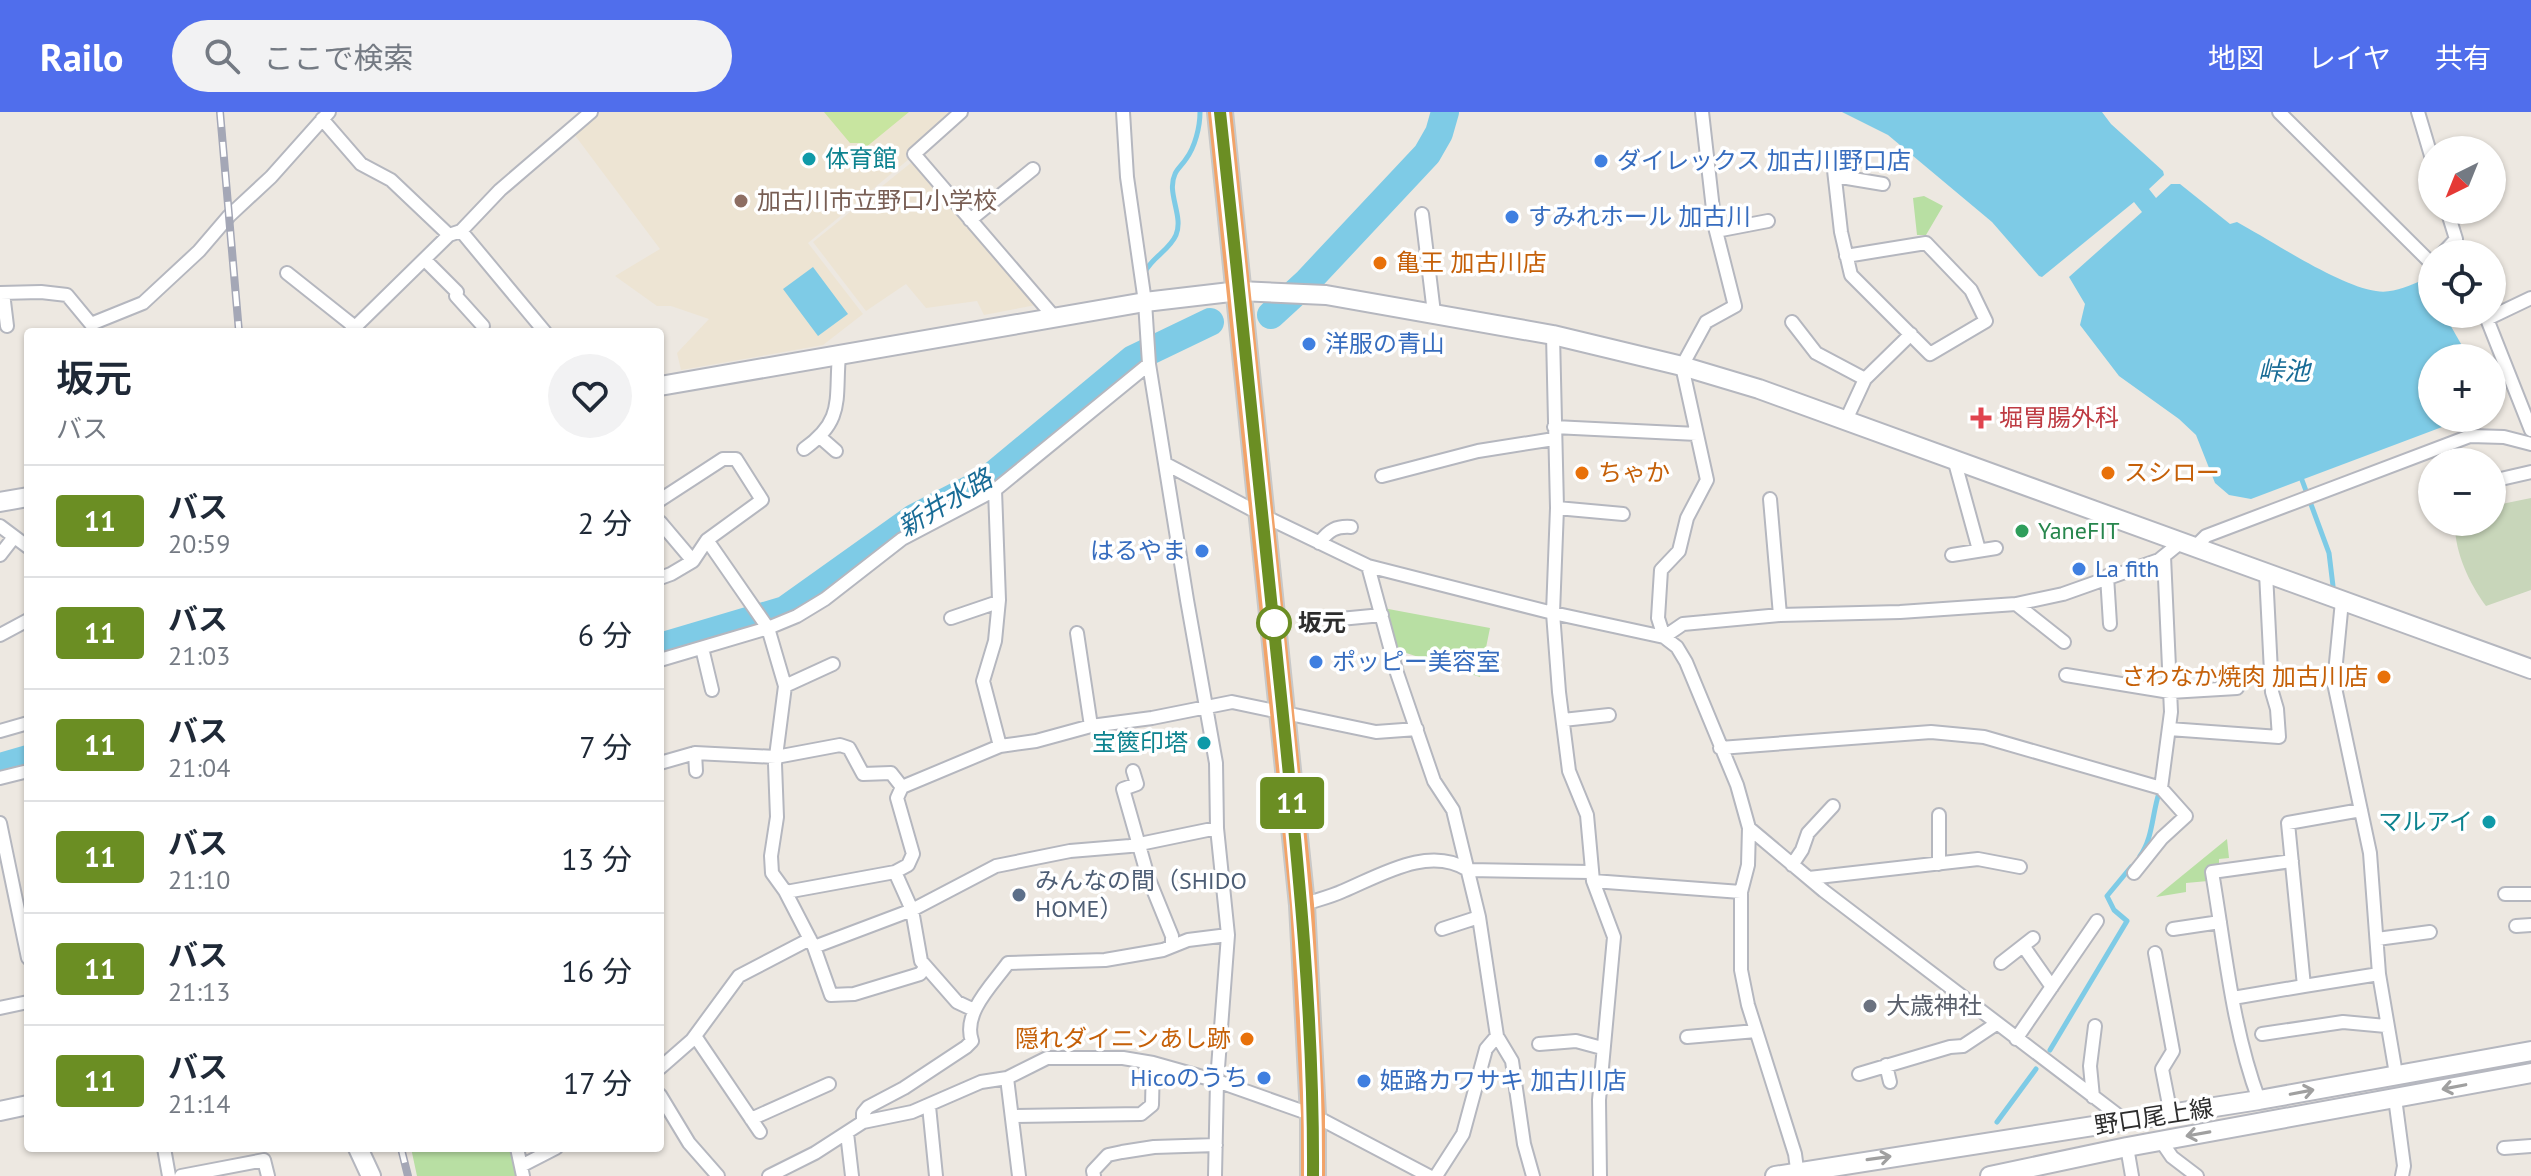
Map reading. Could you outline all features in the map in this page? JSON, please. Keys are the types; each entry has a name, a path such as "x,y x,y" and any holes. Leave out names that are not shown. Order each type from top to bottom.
{"highway":[{"path":"1220,112 1302,905 1313,1115 1313,1176"}],"street":[{"path":"355,328 490,199 591,112"},
{"path":"961,112 914,154 1055,318"},
{"path":"1123,112 1127,177 1145,302 1149,364 1216,763 1217,828 1228,935 1217,1081 1215,1176"},
{"path":"1664,637 1658,618 1661,570 1679,551 1687,518 1707,480 1682,366 1706,322 1735,306 1716,231 1702,112"},
{"path":"2279,112 2418,250"},
{"path":"2418,112 2425,136"},
{"path":"7,326 1,293 67,295 91,324 143,303 199,251 325,116 361,164 391,180 455,233 541,328"},
{"path":"970,220 1033,169"},
{"path":"1846,256 1926,243 1971,290 1986,321 1930,354 1851,275 1846,256 1834,173 1883,184"},
{"path":"1422,214 1434,313"},
{"path":"1716,231 1768,221"},
{"path":"426,261 457,292 456,296 483,326"},
{"path":"287,273 351,328"},
{"path":"664,385 1145,302 1239,291 1326,295 1553,335 1682,366 1846,420 2531,669"},
{"path":"2506,308 2531,298"},
{"path":"1792,322 1816,353 1865,379"},
{"path":"2489,328 2531,430"},
{"path":"1846,420 1865,379 1911,334"},
{"path":"1553,335 1557,508 1553,613 1563,720 1569,771 1587,815 1592,876 1614,937 1602,1048 1600,1176"},
{"path":"1808,365 1816,353"},
{"path":"804,449 820,437 833,421 838,403 835,394 839,355"},
{"path":"664,659 768,628 797,616 825,599 902,539 995,490 1149,364"},
{"path":"1382,476 1399,473 1476,445 1554,433 1697,434"},
{"path":"1664,637 1683,624 1780,615 1900,612 2016,604 2063,594 2159,560 2206,536 2470,436 2504,437 2531,444"},
{"path":"820,437 836,451"},
{"path":"664,497 723,459 736,459 762,500 707,540 693,561 664,577"},
{"path":"1395,459 1399,473"},
{"path":"1954,459 1979,550"},
{"path":"1166,464 1368,566 1553,613 1664,637 1677,647 1737,785 1749,828 1748,865 1741,892 1741,970 1756,1031 1795,1154 1798,1174"},
{"path":"2506,478 2531,472"},
{"path":"995,490 998,602 995,641 983,681 1000,746"},
{"path":"0,502 24,498"},
{"path":"1557,508 1623,514"},
{"path":"1775,508 1781,548 1780,615"},
{"path":"0,526 24,544"},
{"path":"1319,543 1338,526 1351,527"},
{"path":"664,527 693,561"},
{"path":"0,555 14,537"},
{"path":"707,540 768,628 785,686 776,757 777,817 771,856 772,873 786,892 812,943 831,995 864,991 920,974 925,968"},
{"path":"1952,555 1996,548"},
{"path":"2161,788 2169,729 2170,692 2164,556"},
{"path":"1368,566 1397,673 1434,781 1453,810 1479,917 1497,1036 1512,1061 1524,1144 1533,1176"},
{"path":"2169,729 2279,737 2272,692 2266,573"},
{"path":"2107,576 2110,624"},
{"path":"2342,601 2334,683 2370,853 2379,974 2396,1074"},
{"path":"951,618 998,602"},
{"path":"2016,604 2064,642"},
{"path":"1340,619 1382,615"},
{"path":"0,635 24,622"},
{"path":"1077,633 1091,726"},
{"path":"702,648 712,690"},
{"path":"785,686 833,664"},
{"path":"2066,675 2094,687 2170,692 2237,688"},
{"path":"786,892 895,872 908,865 913,854 897,798 902,787 1000,746 1036,741 1091,726 1232,702 1376,732 1417,729"},
{"path":"1563,720 1609,715"},
{"path":"0,731 24,724"},
{"path":"1720,748 1954,733 1984,737 2161,788 2186,816 2160,849 2134,873"},
{"path":"664,762 695,753 776,757 845,746 863,774 891,773 902,787"},
{"path":"695,753 696,771"},
{"path":"1133,771 1137,784 1123,789 1148,877 1172,936 1172,945"},
{"path":"0,778 24,772"},
{"path":"1792,865 1808,833 1833,806"},
{"path":"2304,986 2288,823 2361,810"},
{"path":"1939,815 1939,864"},
{"path":"0,823 24,939"},
{"path":"664,1064 695,1036 739,976 812,943 912,910 996,866 1217,828"},
{"path":"1749,828 1996,1024 2127,1122"},
{"path":"1809,878 1978,859 2020,867"},
{"path":"1302,905 1400,866 1438,860 1468,870 1592,876 1741,892"},
{"path":"2259,1100 2249,1073 2233,998 2212,872 2292,861"},
{"path":"895,872 912,910 925,968 957,1002 974,1010"},
{"path":"2505,894 2531,894"},
{"path":"1442,929 1479,917"},
{"path":"2016,1039 2052,987 2092,941 2097,921"},
{"path":"2173,929 2220,922"},
{"path":"2516,926 2531,925"},
{"path":"2377,939 2430,932"},
{"path":"863,1122 863,1113 868,1107 904,1088 972,1041 969,1034 974,1010 1008,963 1105,960 1163,950 1188,940 1228,935"},
{"path":"2001,963 2029,943 2052,987"},
{"path":"2155,953 2173,1051 2162,1069 2171,1115"},
{"path":"2233,998 2379,974"},
{"path":"0,1008 24,1003"},
{"path":"2262,1034 2343,1022 2386,1026"},
{"path":"1859,1074 1950,1047 1963,1046 1996,1024"},
{"path":"2093,1097 2090,1066 2095,1026"},
{"path":"1687,1037 1756,1031"},
{"path":"695,1036 760,1132"},
{"path":"1436,1176 1463,1134 1486,1049 1497,1036"},
{"path":"1539,1044 1576,1041 1602,1048"},
{"path":"1963,1046 1965,1061"},
{"name":"野口尾上線","path":"1775,1176 2171,1115 2531,1051"},
{"path":"769,1176 863,1122 929,1106 981,1082 1007,1078 1047,1058 1123,1058 1217,1081 1313,1115 1429,1176"},
{"path":"1012,1116 1141,1114 1152,1105 1153,1063"},
{"path":"1886,1065 1890,1082"},
{"name":"野口尾上線","path":"1990,1176 2127,1147 2531,1073"},
{"path":"1007,1078 1019,1176"},
{"path":"751,1119 829,1084"},
{"path":"2395,1098 2404,1166 2402,1176"},
{"path":"664,1102 689,1143 718,1176"},
{"path":"0,1111 24,1106"},
{"path":"929,1106 936,1176"},
{"path":"847,1133 852,1176"},
{"path":"2161,1141 2172,1157 2197,1176"},
{"path":"1094,1176 1093,1171 1108,1155 1154,1147 1216,1145"},
{"path":"2504,1148 2531,1146"},
{"path":"2127,1147 2132,1176"},
{"path":"165,1152 169,1176"},
{"path":"360,1152 371,1176"},
{"path":"522,1171 550,1152"},
{"path":"181,1176 264,1160 268,1176"}],"shaded area":[{"name":"加古川市立野口小学校","path":"596,112 954,112 905,157 909,159 808,243 863,314 823,345 681,370 677,353 709,319 671,306 657,306 615,276 660,249 574,134"},
{"path":"912,162 1036,305 984,315 977,301 926,308 906,284 866,311 813,242"}],"green space":[{"path":"824,112 909,112 865,148 858,143 850,143"},
{"path":"1924,196 1943,206 1926,235 1917,235 1913,198"},
{"path":"2531,498 2531,590 2486,606 2464,566 2456,536 2506,536 2506,503"},
{"path":"1383,608 1490,628 1480,677 1397,650"},
{"path":"2227,839 2229,858 2219,859 2219,865 2206,867 2208,881 2186,883 2186,892 2156,897"},
{"path":"412,1152 511,1152 517,1176 417,1176"}],"water":[{"name":"峠池","path":"1842,112 2102,112 2163,171 2164,175 2149,189 2156,198 2171,184 2180,184 2230,224 2237,222 2325,272 2361,287 2388,291 2418,282 2418,328 2452,328 2461,344 2418,344 2418,432 2429,432 2251,499 2229,495 2215,483 2196,435 2119,376 2080,325 2085,304 2069,277 2142,212 2134,202 2042,277 1992,222 1888,135"},
{"path":"813,267 848,314 818,336 783,289"}],"waterway":[{"path":"1145,272 1176,235 1178,220 1173,181 1194,143 1200,112"},
{"name":"新井水路","path":"1271,315 1307,282 1427,154 1439,133 1445,112"},
{"name":"新井水路","path":"664,646 785,610 914,518 986,481 1133,359 1210,322"},
{"path":"2302,480 2329,553 2333,586"},
{"name":"新井水路","path":"0,767 24,760"},
{"path":"2140,856 2150,834 2159,793"},
{"path":"2050,1050 2127,921 2114,910 2107,896 2131,867"},
{"path":"1997,1122 2036,1069"}],"railway":[{"path":"220,112 239,328"},
{"path":"402,1152 408,1176"}],"bus line":[{"name":"11","path":"1220,112 1302,905 1313,1115 1313,1176"}],"place":[{"name":"体育館","path":"809,159"},
{"name":"ダイレックス 加古川野口店","path":"1601,161"},
{"name":"加古川市立野口小学校","path":"741,201"},
{"name":"すみれホール 加古川","path":"1512,217"},
{"name":"亀王 加古川店","path":"1380,263"},
{"name":"洋服の青山","path":"1309,344"},
{"name":"堀胃腸外科","path":"1981,418"},
{"name":"ちゃか","path":"1582,473"},
{"name":"スシロー","path":"2108,473"},
{"name":"YaneFIT","path":"2022,531"},
{"name":"はるやま","path":"1202,551"},
{"name":"La fith","path":"2079,569"},
{"name":"坂元","path":"1274,623"},
{"name":"ポッピー美容室","path":"1316,662"},
{"name":"さわなか焼肉 加古川店","path":"2384,677"},
{"name":"宝篋印塔","path":"1204,743"},
{"name":"マルアイ","path":"2489,822"},
{"name":"みんなの間（SHIDO HOME）","path":"1019,895"},
{"name":"大歳神社","path":"1870,1006"},
{"name":"隠れダイニンあし跡","path":"1247,1039"},
{"name":"Hicoのうち","path":"1264,1078"},
{"name":"姫路カワサキ 加古川店","path":"1364,1081"}]}
